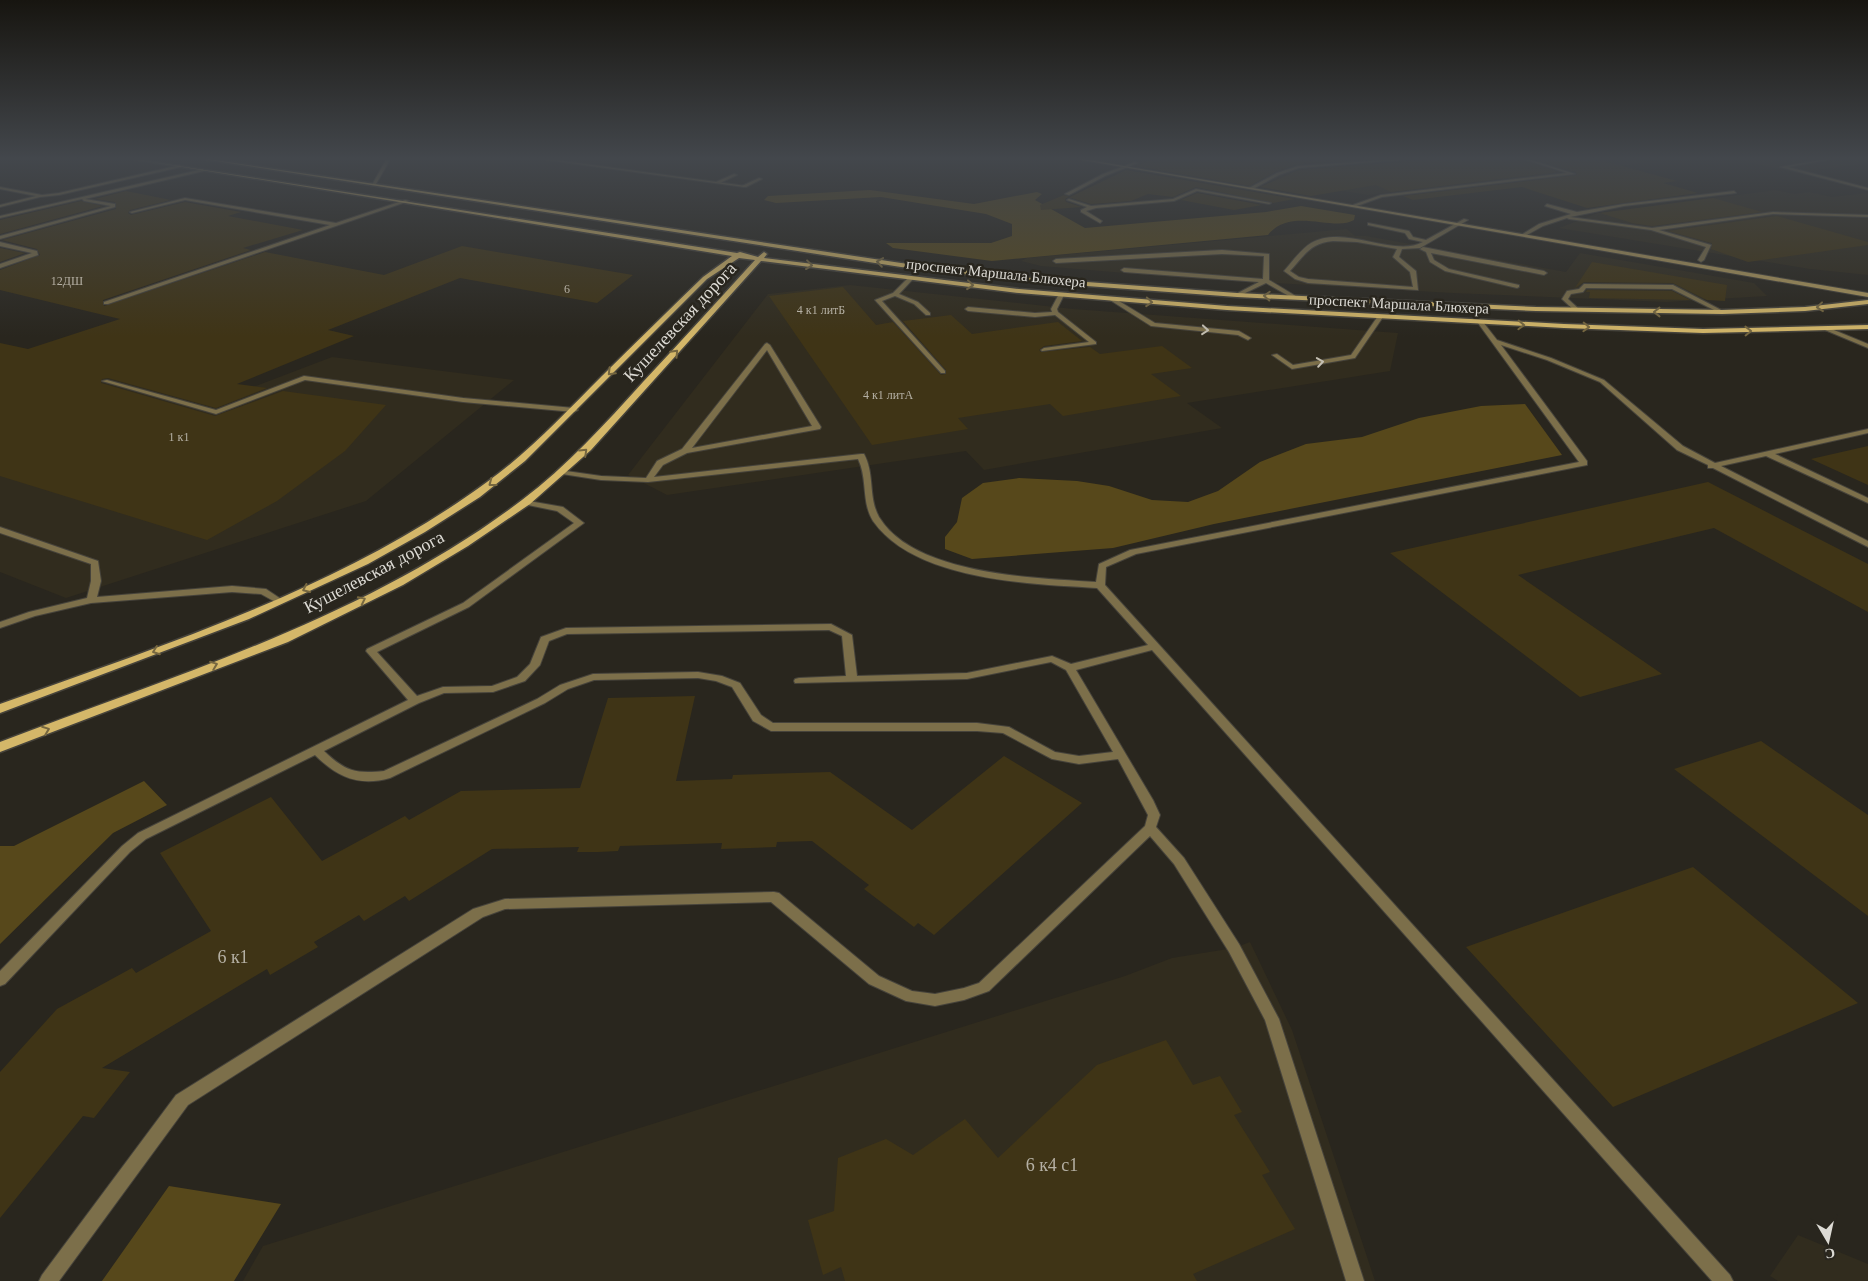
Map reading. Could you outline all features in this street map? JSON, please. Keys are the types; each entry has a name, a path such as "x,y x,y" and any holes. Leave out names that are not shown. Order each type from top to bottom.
{"main road":[{"name":"проспект Маршала Блюхера","path":"509,218 760,259 1061,295 1481,323 1703,332 1868,327"},
{"name":"проспект Маршала Блюхера","path":"593,218 901,265 1032,280 1236,295 1577,310 1722,312 1805,309 1868,302"},
{"path":"1423,218 1868,295"},
{"path":"1453,218 1868,288"},
{"name":"Кушелевская дорога","path":"0,709 178,643 280,601 359,565 419,532 476,495 518,464 705,278 735,255 769,245"},
{"name":"Кушелевская дорога","path":"0,747 284,639 399,583 464,544 526,502 588,448 760,259 769,245"}],"street":[{"path":"0,238 74,218"},
{"path":"291,218 338,226"},
{"path":"106,303 361,218"},
{"path":"1093,218 1100,222"},
{"path":"1523,235 1529,230 1564,218"},
{"path":"1572,218 1652,229 1709,246 1701,260"},
{"path":"1652,229 1736,218"},
{"path":"1418,247 1466,220"},
{"path":"1370,224 1407,232 1411,238 1427,242"},
{"path":"1400,248 1396,257 1413,271 1416,289 1308,281 1297,278 1287,271 1314,243 1323,241 1363,242 1400,248 1418,247 1428,251 1544,273"},
{"path":"0,244 35,252 35,255 0,266"},
{"path":"1428,251 1432,261 1447,270 1517,286"},
{"path":"1056,262 1222,252 1267,255 1266,281"},
{"path":"1124,270 1266,281 1296,298"},
{"path":"911,278 895,294 878,300 943,372"},
{"path":"1236,295 1266,281"},
{"path":"1577,310 1565,299 1569,292 1581,291 1584,286 1672,287 1722,312"},
{"path":"895,294 916,303 928,314"},
{"path":"1044,350 1094,343 1056,314 1054,309 1061,295"},
{"path":"1112,299 1153,325 1239,333 1248,338"},
{"path":"968,309 1035,315 1056,314"},
{"path":"1275,355 1292,367 1353,357 1380,317"},
{"path":"1100,585 1102,566 1133,552 1584,463 1497,342 1481,323"},
{"path":"1827,329 1868,346"},
{"path":"1497,342 1549,359 1602,381 1680,448 1711,466 1868,544"},
{"path":"648,480 660,463 685,451 817,428 767,345 685,451"},
{"path":"105,381 216,412 304,378 463,400 574,410"},
{"path":"1711,466 1868,431"},
{"path":"1766,453 1868,501"},
{"path":"562,472 601,478 648,480 861,456 868,468 868,500 877,522 903,546 930,561 1003,577 1100,585 1724,1281"},
{"path":"415,701 371,650 466,605 580,523 560,510 526,502"},
{"path":"0,530 94,563 96,581 91,600"},
{"path":"0,625 32,614 91,600 232,589 263,590 280,601"},
{"path":"0,980 126,849 142,836 415,701 443,690 493,689 521,680 535,664 545,639 566,631 832,627 847,635 852,679"},
{"path":"1070,668 1155,646"},
{"path":"48,1281 182,1100 478,913 505,904 774,897 874,980 911,997 935,1000 964,994 984,986 1150,828 1154,815 1070,668 1052,659 967,676 798,681"},
{"path":"316,749 336,770 350,776 386,775 541,701 564,687 593,677 698,675 718,678 736,685 757,718 771,727 977,727 1005,730 1052,755 1061,757 1079,760 1120,755"},
{"path":"1150,828 1179,862 1234,948 1272,1019 1355,1281"}],"shaded area":[{"path":"996,218 1067,218 1085,228 1201,218 1354,218 1354,220 1345,223 1288,222 1277,227 1268,235 992,261 893,248 886,243 991,243 1012,236 1012,224"},
{"path":"1586,218 1868,218 1868,275 1810,269 1559,228"},
{"path":"1347,229 1355,236 1366,236 1566,272 1580,253 1754,283 1767,296 1666,302 1453,293 1185,278 1041,266 1021,261 1027,258"},
{"path":"850,285 1073,309 1398,333 1390,371 1187,403 1222,428 984,470 966,451 667,495 628,475 768,294"},
{"path":"42,347 219,400 332,357 514,380 366,501 66,598 0,572 0,361"},
{"path":"1525,404 1562,455 1214,524 1113,548 972,559 945,549 945,537 957,522 962,498 983,483 1019,478 1077,481 1109,486 1152,500 1188,502 1218,491 1260,462 1306,444 1362,437 1419,418 1481,406"},
{"path":"144,781 167,805 113,833 0,944 0,846 14,846"},
{"path":"1250,942 1292,1030 1375,1281 243,1281 263,1246 1125,976 1172,958 1234,948"},
{"path":"169,1186 281,1204 234,1281 102,1281"},
{"path":"1798,1235 1868,1264 1868,1281 1778,1281 1770,1276"}],"building":[{"path":"9,218 60,218 0,234 0,220"},
{"path":"84,218 238,218 303,230 243,248 251,250 103,300 104,306 265,252 384,275 462,246 633,275 597,303 460,278 328,330 354,336 237,384 267,388 216,408 108,378 102,379 101,383 215,416 283,391 386,405 345,451 277,501 207,540 0,476 0,343 28,349 120,319 0,290 0,270 40,255 37,249 2,240"},
{"path":"1615,218 1717,218 1652,226"},
{"path":"1764,218 1783,218 1868,242 1868,245 1748,262 1711,249 1712,243 1668,231"},
{"path":"0,248 25,253 0,262"},
{"path":"1592,262 1727,285 1725,301 1707,300 1673,283 1584,282 1575,288"},
{"path":"843,287 876,325 893,322 941,375 946,374 946,370 903,321 951,315 972,334 1058,322 1082,341 1044,346 1039,350 1041,352 1090,347 1100,354 1162,346 1192,368 1151,374 1181,396 1063,416 1050,404 958,418 968,429 872,445 769,296"},
{"path":"1587,290 1672,291 1690,300 1589,298 1590,292 1586,292"},
{"path":"1868,446 1868,485 1811,459"},
{"path":"1708,482 1868,564 1868,612 1714,528 1518,575 1662,674 1580,697 1390,553"},
{"path":"695,696 676,781 732,779 733,775 830,772 912,830 1004,756 1082,803 934,935 918,923 914,927 864,889 869,885 812,841 777,842 776,847 721,849 722,843 620,846 618,851 598,852 577,852 579,847 492,849 409,901 405,896 364,921 359,915 314,942 318,947 270,975 267,969 102,1068 130,1072 94,1118 83,1116 0,1218 0,1072 57,1009 132,968 136,973 211,931 160,853 271,797 322,861 405,816 409,820 461,791 580,788 608,698"},
{"path":"1761,741 1868,815 1868,916 1674,769"},
{"path":"1693,867 1858,1003 1613,1107 1466,947"},
{"path":"1166,1040 1193,1085 1220,1076 1242,1112 1234,1115 1270,1172 1262,1175 1295,1229 1193,1274 1197,1281 845,1281 841,1267 823,1275 808,1220 834,1211 838,1158 886,1139 913,1155 965,1119 998,1158 1097,1065"}]}
